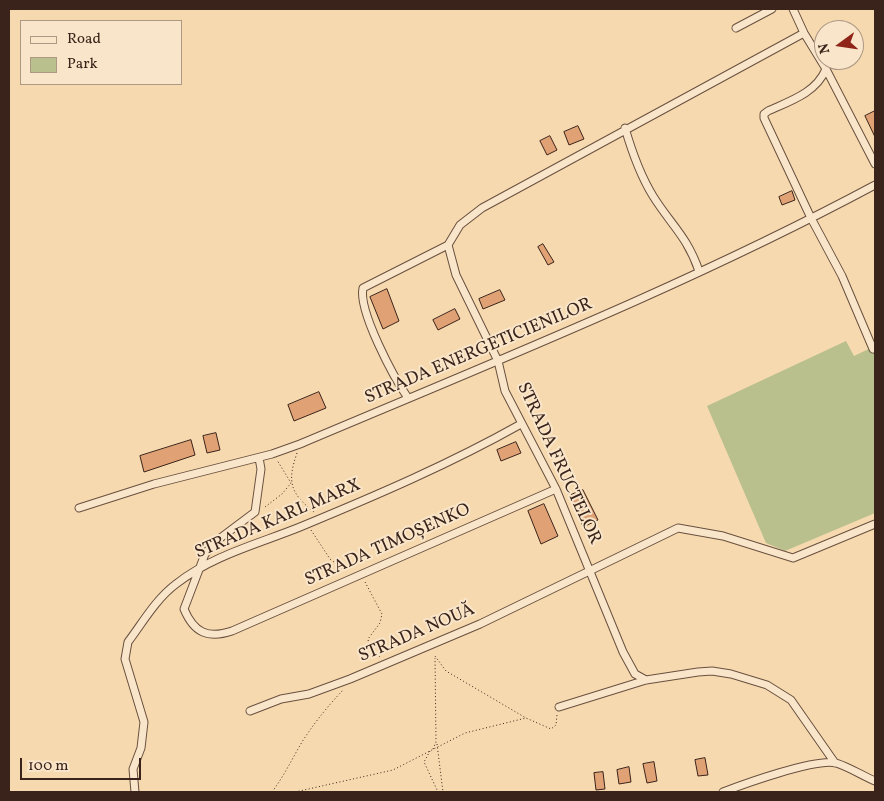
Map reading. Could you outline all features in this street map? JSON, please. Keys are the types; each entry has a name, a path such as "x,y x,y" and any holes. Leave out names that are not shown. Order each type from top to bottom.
{"street":[{"path":"736,28 772,9"},
{"path":"793,9 814,49"},
{"path":"408,398 396,380 370,323 363,301 363,288 448,245 460,225 482,208 625,128 804,33"},
{"path":"826,70 821,80 813,88 764,114 773,138 811,218 842,276 873,349"},
{"path":"827,70 875,164"},
{"path":"625,128 633,156 643,179 653,197 688,244 699,271"},
{"name":"STRADA ENERGETICIENILOR","path":"79,508 154,484 259,458 300,444 498,361 699,271 811,218 875,185"},
{"name":"STRADA FRUCTELOR","path":"448,245 450,258 498,361 505,391 520,424 556,489 623,652 635,674 646,680"},
{"name":"STRADA KARL MARX","path":"135,792 133,769 141,748 144,722 127,670 125,650 128,642 160,598 199,568 235,551 327,516 478,448 520,424"},
{"path":"199,568 205,554 215,542 255,512 260,479 259,458"},
{"name":"STRADA TIMOȘENKO","path":"199,568 184,609 188,619 200,630 211,636 232,631 556,489"},
{"name":"STRADA FRUCTELOR","path":"591,572 678,528 723,536 793,558 875,524"},
{"name":"STRADA NOUĂ","path":"250,711 281,699 310,694 396,660 480,624 591,572"},
{"path":"559,707 646,680 712,671 767,685 790,700 835,763"},
{"path":"723,792 763,777 823,763 835,763 875,781"}],"path":[{"path":"255,512 272,502 291,483 291,472 300,444"},
{"path":"272,454 291,483 294,493 302,503 315,513 327,516"},
{"path":"308,524 330,559 343,570 364,580 382,614 380,623 368,639 369,647 379,657 396,660"},
{"path":"443,792 436,742 435,656 446,671 526,718 551,729 556,725 559,707"},
{"path":"272,792 287,772 301,743 324,710 343,690"},
{"path":"294,792 393,770 466,733 526,718"},
{"path":"436,742 426,755 424,762 438,792"}],"green space":[{"path":"846,341 854,356 875,346 875,513 785,551 766,543 707,406"}],"building":[{"path":"875,111 875,137 865,116"},
{"path":"578,126 584,139 569,145 564,132"},
{"path":"550,136 557,150 547,155 540,141"},
{"path":"792,191 795,200 782,205 779,197"},
{"path":"543,244 554,262 548,265 538,247"},
{"path":"387,289 399,321 383,329 370,297"},
{"path":"500,290 505,300 483,309 479,299"},
{"path":"455,309 460,319 438,330 433,320"},
{"path":"319,392 326,408 294,421 288,405"},
{"path":"216,433 220,450 207,453 203,436"},
{"path":"191,440 195,455 144,472 140,456"},
{"path":"516,442 521,453 501,461 497,450"},
{"path":"583,490 598,520 583,527 571,495"},
{"path":"544,504 558,536 541,544 528,511"},
{"path":"705,758 708,775 698,776 695,760"},
{"path":"654,762 657,781 647,783 643,764"},
{"path":"629,767 631,782 619,784 617,770"},
{"path":"603,772 605,789 596,790 594,773"}]}
